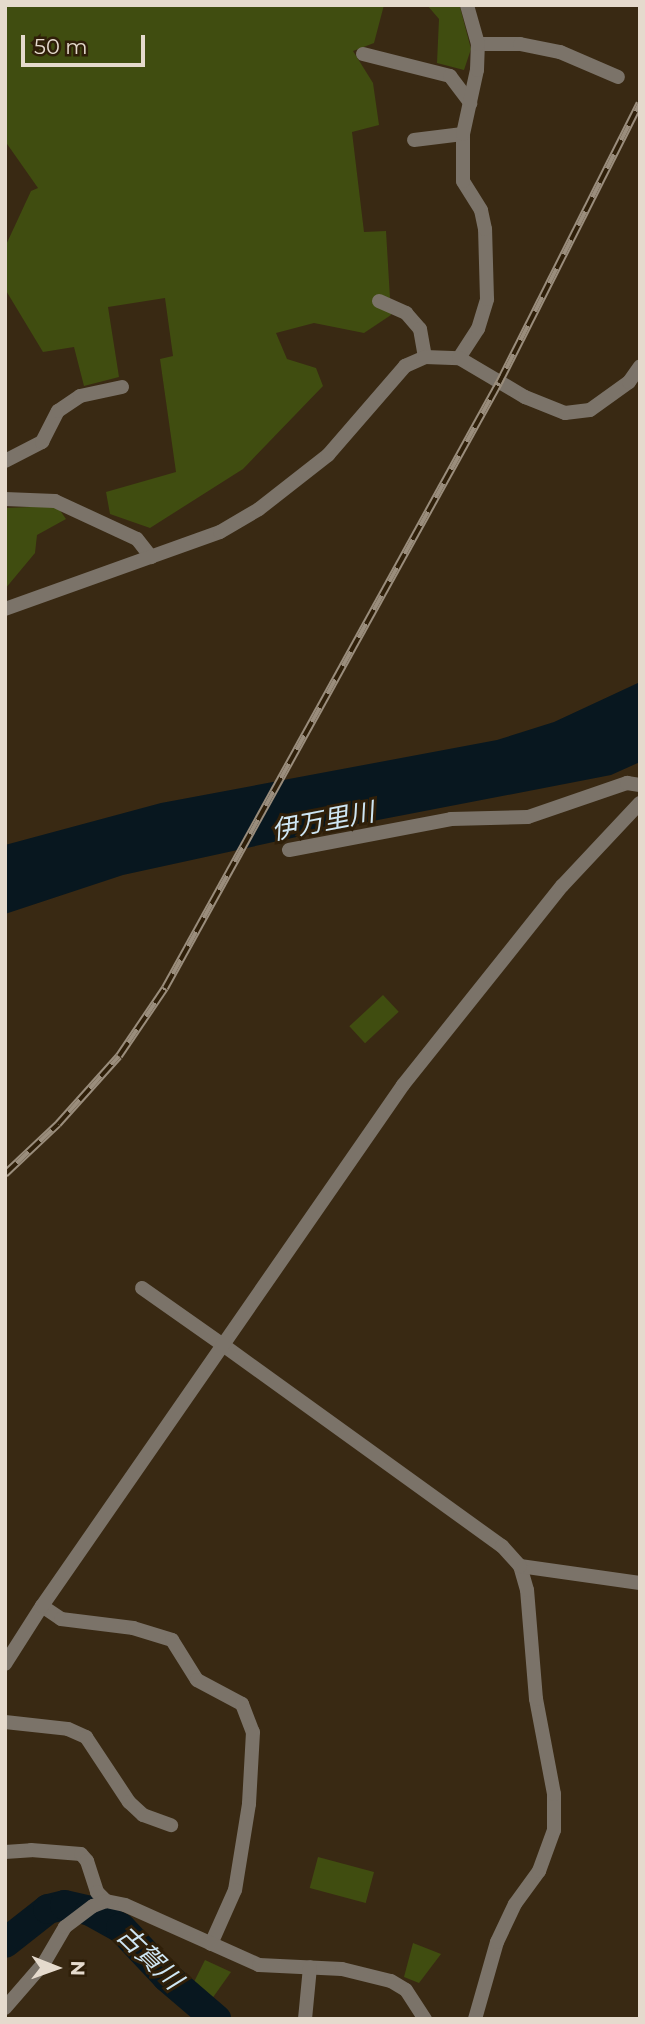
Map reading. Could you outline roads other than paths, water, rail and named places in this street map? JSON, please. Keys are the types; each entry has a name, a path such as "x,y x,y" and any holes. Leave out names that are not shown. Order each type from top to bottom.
{"street":[{"path":"459,358 478,329 487,299 485,229 481,210 464,181 463,134 477,70 478,44 467,5"},
{"path":"478,44 520,44 560,52 618,77"},
{"path":"363,54 450,76 470,103"},
{"path":"414,140 463,134"},
{"path":"379,301 406,313 420,329 425,357"},
{"path":"5,609 220,532 259,509 328,455 405,366 425,357 459,358 516,392 565,412 590,410 634,385 640,366"},
{"path":"5,461 41,442 58,411 80,396 122,387"},
{"path":"5,499 55,501 137,539 150,557"},
{"path":"289,850 451,819 528,817 627,783 640,785"},
{"path":"5,1664 42,1606 402,1084 562,886 640,803"},
{"path":"142,1288 502,1546 520,1566 527,1590 536,1699 554,1794 554,1830 539,1871 515,1904 497,1942 475,2019"},
{"path":"520,1566 640,1583"},
{"path":"42,1606 61,1619 133,1628 172,1640 197,1680 242,1704 254,1732 249,1804 235,1890 212,1944"},
{"path":"5,1722 68,1729 86,1737 129,1802 143,1815 171,1825"},
{"path":"5,1852 31,1850 81,1854 87,1861 100,1904"},
{"path":"5,2008 44,1964 65,1927 100,1904 125,1905 259,1965 342,1969 391,1981 406,1990 425,2019"},
{"path":"305,2019 310,1967"}],"water":[{"name":"伊万里川","path":"640,682 640,762 611,775 347,826 123,875 5,914 5,845 161,803 497,740 554,722"}],"waterway":[{"name":"古賀川","path":"5,1943 48,1909 65,1905 90,1911 121,1928 167,1977 216,2019"}],"railway":[{"path":"5,1174 58,1124 119,1056 165,988 499,383 640,103"}]}
